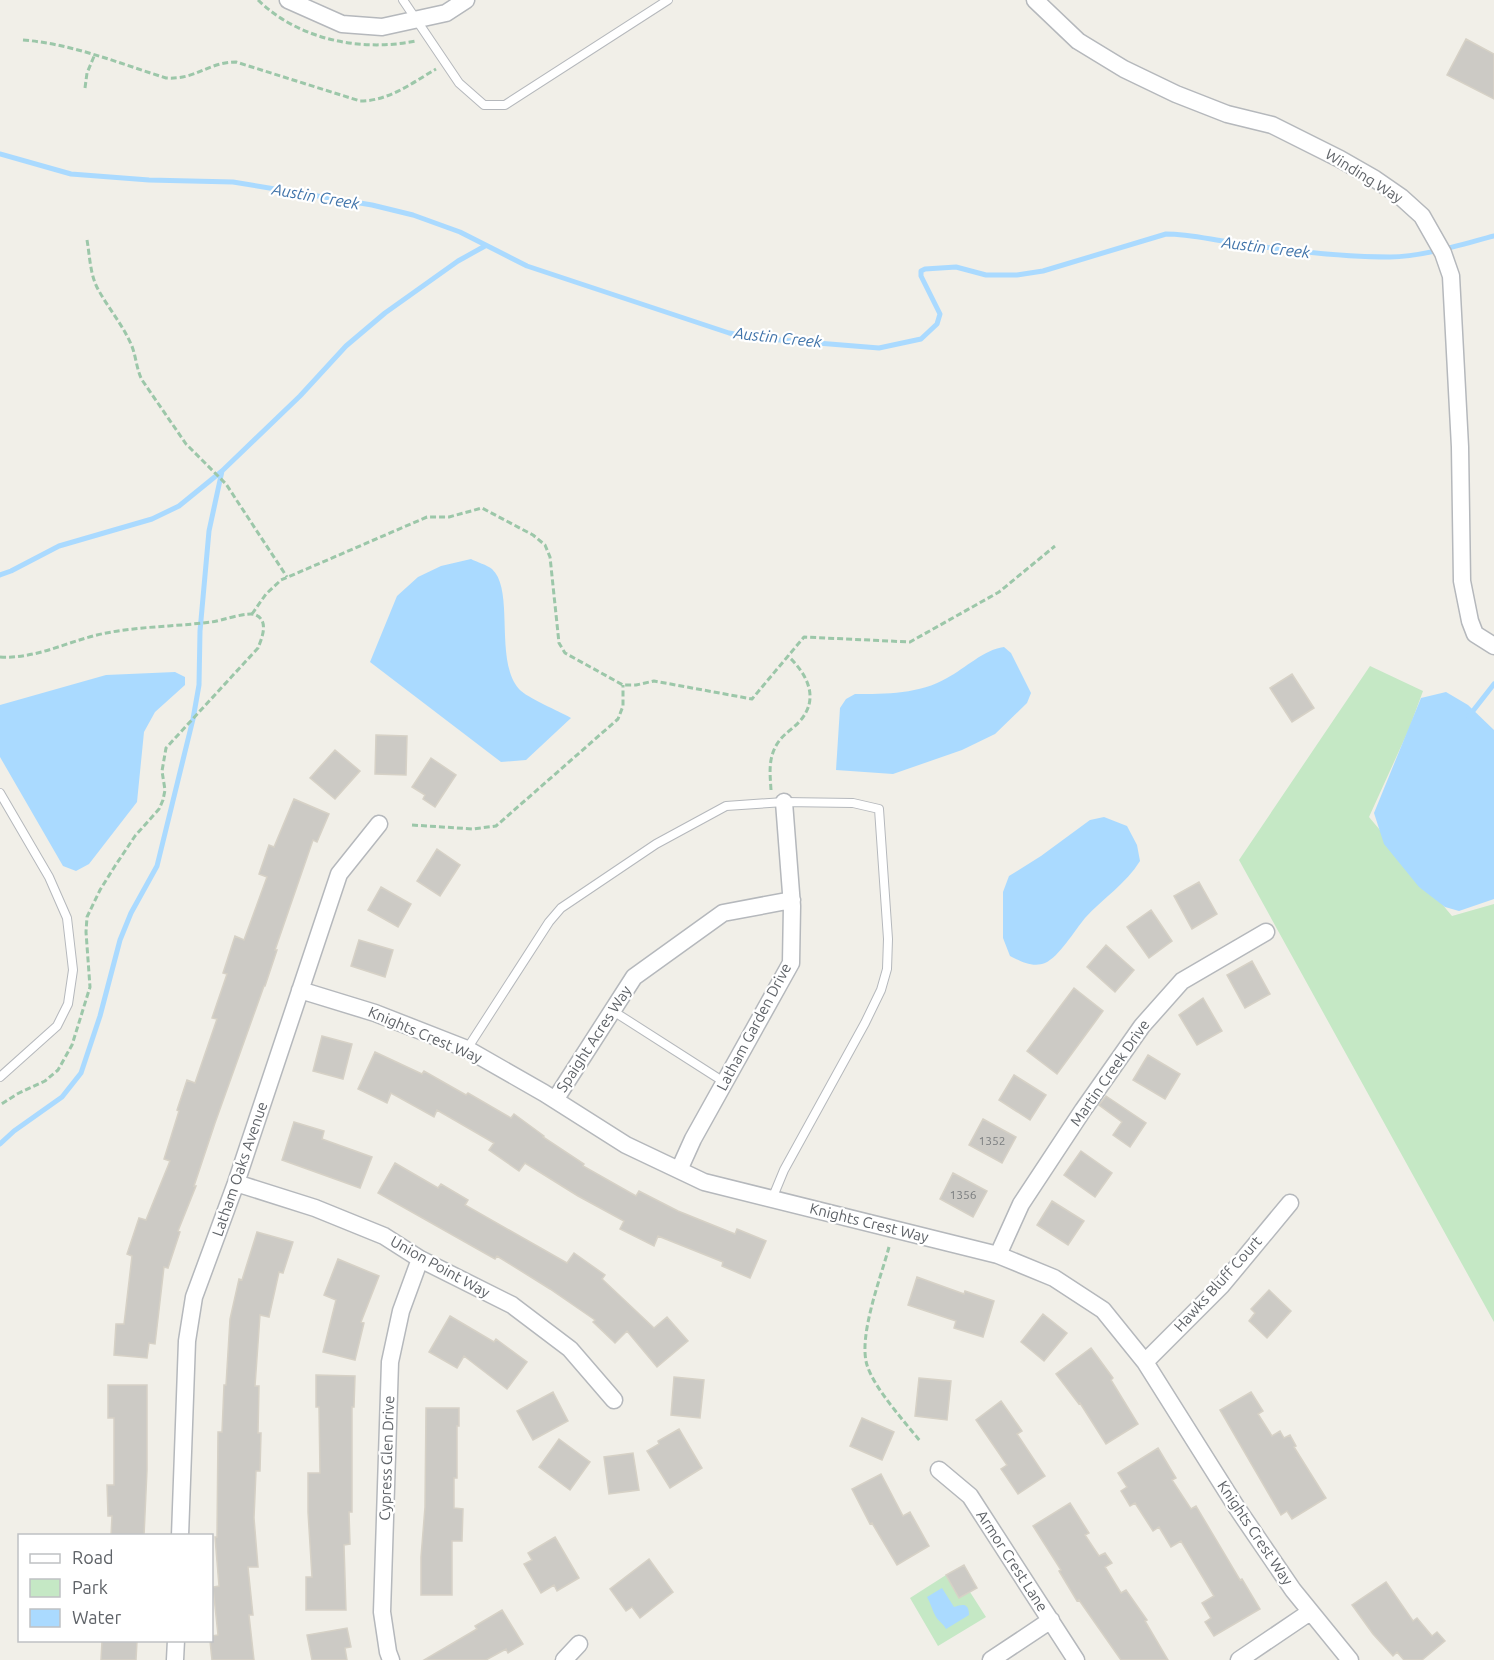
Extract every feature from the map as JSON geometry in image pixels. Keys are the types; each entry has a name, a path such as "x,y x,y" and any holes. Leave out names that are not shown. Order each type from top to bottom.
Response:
{"street":[{"path":"288,0 342,24 382,27 446,13 466,0"},
{"name":"Winding Way","path":"1035,0 1078,42 1124,69 1176,94 1227,114 1272,125 1285,131 1375,179 1401,197 1422,216 1443,253 1451,276 1460,447 1462,581 1475,634 1494,646"},
{"name":"Latham Garden Drive","path":"679,1170 693,1139 791,963 792,900 784,802"},
{"name":"Latham Oaks Avenue","path":"180,1534 187,1341 194,1297 236,1184 339,874 379,824"},
{"name":"Spaight Acres Way","path":"555,1100 634,977 723,913 792,900"},
{"name":"Martin Creek Drive","path":"998,1255 1021,1204 1142,1026 1182,981 1266,932"},
{"name":"Knights Crest Way","path":"300,990 375,1013 467,1049 555,1100 626,1145 704,1182 998,1255 1054,1278 1103,1310 1145,1362 1238,1508 1310,1612 1350,1660"},
{"name":"Union Point Way","path":"236,1184 315,1208 384,1236 420,1259 512,1305 570,1349 614,1400"},
{"name":"Hawks Bluff Court","path":"1145,1362 1222,1285 1290,1203"},
{"name":"Cypress Glen Drive","path":"391,1660 382,1612 390,1362 401,1311 420,1259"},
{"name":"Armor Crest Lane","path":"939,1470 970,1496 1076,1660"},
{"path":"1239,1660 1310,1612"},
{"path":"991,1660 1051,1620"},
{"path":"175,1660 176,1642"},
{"path":"564,1660 579,1644"}],"lane":[{"path":"403,0 459,83 484,105 505,105 668,0"},
{"path":"0,793 49,877 67,918 73,970 68,1004 57,1026 0,1077"},
{"path":"467,1049 549,922 561,908 656,844 726,806 784,802 853,803 879,809 888,939 887,969 881,990 865,1023 784,1170 772,1199"},
{"path":"613,1011 724,1082"}],"path":[{"path":"23,40 63,45 165,78 189,77 219,64 236,62 360,101 373,101 386,97 438,67"},
{"path":"85,88 87,73 95,54"},
{"path":"87,240 95,282 122,324 132,346 137,371 142,380 186,444 226,484 287,577"},
{"path":"0,657 17,658 32,655 97,635 135,628 210,623 252,614 266,594 287,577 427,517 449,517 482,508 533,535 545,545 550,557 560,643 565,653 623,685 654,681 752,699 804,637 910,642 999,592 1055,546"},
{"path":"0,1105 45,1081 58,1070 72,1045 90,987 87,917 115,866 135,836 164,800 162,771 166,748 258,648 264,627 262,620 252,614"},
{"path":"771,790 769,764 776,746 787,732 799,723 810,701 811,692 808,680 788,656"},
{"path":"412,825 473,829 487,829 496,826 618,719 623,706 623,685"},
{"path":"889,1247 864,1347 867,1365 873,1380 920,1441"}],"green space":[{"path":"1370,666 1423,691 1409,729 1369,817 1452,916 1494,904 1494,1322 1239,860"},
{"path":"946,1575 959,1598 970,1592 986,1617 938,1646 910,1598"}],"water":[{"path":"471,559 492,569 499,579 504,609 507,661 519,689 571,718 526,760 501,762 370,662 397,596 418,577 441,566"},
{"path":"1004,647 1011,653 1031,693 1027,703 995,734 962,750 893,774 836,770 840,708 846,699 855,694 891,693 926,687 947,678 989,652"},
{"path":"175,672 185,677 185,685 155,712 144,732 137,802 89,864 76,871 63,866 0,757 0,705 106,675"},
{"path":"1446,692 1468,705 1494,730 1494,899 1459,911 1445,907 1419,887 1384,844 1374,813 1421,698"},
{"path":"1104,817 1127,826 1137,845 1140,861 1128,877 1085,918 1050,960 1045,963 1031,964 1010,956 1003,938 1003,892 1009,876 1090,820"},
{"path":"942,1588 954,1607 965,1605 969,1611 969,1615 946,1629 936,1617 927,1597"}],"building":[{"path":"1466,39 1494,54 1494,99 1447,75"},
{"path":"1292,674 1314,708 1292,722 1270,688"},
{"path":"376,735 407,736 406,775 375,774"},
{"path":"335,750 360,771 335,799 310,778"},
{"path":"431,758 456,775 435,807 423,799 425,795 412,787"},
{"path":"294,799 329,814 317,842 313,840 265,986 215,1123 194,1186 196,1186 178,1231 180,1232 168,1268 164,1267 155,1344 149,1343 147,1358 114,1355 116,1324 124,1324 132,1256 127,1254 139,1218 146,1220 170,1161 164,1159 179,1111 177,1110 187,1080 195,1083 217,1019 212,1018 227,974 223,973 235,936 244,940 267,877 259,874 269,845 274,847"},
{"path":"437,849 460,865 440,896 417,881"},
{"path":"1199,882 1217,914 1192,929 1174,896"},
{"path":"381,887 411,904 398,927 368,910"},
{"path":"1151,910 1172,941 1149,958 1127,927"},
{"path":"359,940 393,950 385,977 351,966"},
{"path":"1106,945 1134,970 1115,992 1087,967"},
{"path":"1252,961 1270,994 1245,1008 1227,975"},
{"path":"1074,988 1103,1011 1057,1074 1027,1051"},
{"path":"1203,998 1222,1031 1197,1045 1179,1015"},
{"path":"322,1036 352,1044 343,1079 313,1071"},
{"path":"375,1052 422,1074 424,1071 511,1118 514,1114 543,1137 584,1164 583,1166 636,1196 639,1191 678,1211 735,1234 737,1229 766,1241 750,1278 722,1266 723,1262 658,1236 654,1246 620,1229 624,1221 525,1163 519,1171 489,1150 494,1143 437,1110 434,1117 391,1093 387,1103 358,1089"},
{"path":"1148,1055 1180,1074 1165,1099 1133,1080"},
{"path":"1014,1075 1046,1095 1030,1120 999,1100"},
{"path":"1106,1096 1146,1123 1130,1147 1113,1135 1122,1122 1099,1105"},
{"path":"983,1119 1016,1137 1002,1163 969,1145"},
{"path":"294,1122 324,1131 322,1139 372,1157 360,1188 282,1160"},
{"path":"1081,1151 1112,1173 1095,1197 1064,1175"},
{"path":"395,1163 438,1188 441,1184 468,1200 465,1205 567,1263 574,1253 605,1275 602,1279 654,1328 667,1317 688,1341 657,1367 627,1331 615,1343 593,1322 595,1320 550,1289 497,1256 495,1259 378,1193"},
{"path":"953,1173 987,1191 973,1217 940,1199"},
{"path":"1052,1201 1084,1221 1068,1245 1037,1225"},
{"path":"257,1232 293,1242 283,1273 279,1272 269,1317 260,1315 255,1386 259,1386 258,1433 261,1433 260,1471 256,1471 254,1518 258,1567 248,1567 253,1615 249,1615 254,1660 212,1660 210,1642 213,1642 213,1636 218,1635 213,1587 219,1586 215,1537 217,1537 218,1432 222,1432 230,1319 239,1279 242,1280"},
{"path":"338,1259 379,1276 361,1322 364,1323 355,1360 323,1352 336,1300 324,1295"},
{"path":"917,1277 964,1294 965,1291 994,1301 983,1337 954,1328 956,1321 908,1305"},
{"path":"1269,1290 1291,1311 1267,1338 1249,1321 1255,1313 1251,1309"},
{"path":"1043,1314 1067,1333 1044,1361 1021,1342"},
{"path":"450,1316 494,1342 496,1339 527,1362 507,1389 464,1356 457,1368 429,1352"},
{"path":"1091,1348 1113,1378 1111,1380 1138,1424 1106,1444 1080,1403 1056,1374"},
{"path":"316,1375 355,1376 354,1407 352,1407 350,1544 344,1545 346,1610 306,1610 306,1577 312,1577 308,1473 320,1473"},
{"path":"674,1377 704,1380 700,1418 671,1415"},
{"path":"919,1378 951,1381 947,1420 915,1416"},
{"path":"108,1385 147,1385 144,1534 111,1534 112,1516 108,1516 107,1485 114,1485 114,1418 108,1418"},
{"path":"553,1392 568,1421 533,1440 517,1411"},
{"path":"1251,1392 1263,1411 1258,1414 1272,1436 1280,1431 1284,1438 1290,1435 1296,1446 1294,1447 1326,1498 1292,1519 1287,1511 1281,1515 1220,1410"},
{"path":"1001,1401 1022,1431 1017,1434 1045,1476 1018,1494 1001,1469 1007,1465 976,1420"},
{"path":"426,1408 459,1408 454,1508 463,1509 462,1541 452,1541 452,1595 421,1595"},
{"path":"862,1418 894,1432 882,1460 850,1446"},
{"path":"679,1429 702,1468 670,1488 647,1451 659,1444 658,1441"},
{"path":"559,1439 590,1462 570,1490 539,1467"},
{"path":"1158,1448 1176,1478 1172,1480 1191,1509 1196,1506 1260,1609 1214,1636 1205,1622 1211,1618 1202,1603 1214,1596 1181,1541 1171,1547 1159,1527 1153,1531 1135,1503 1130,1506 1121,1491 1127,1487 1118,1473"},
{"path":"633,1453 639,1490 609,1494 604,1457"},
{"path":"881,1474 903,1516 910,1512 929,1546 897,1565 872,1523 870,1524 852,1489"},
{"path":"1070,1503 1089,1533 1085,1535 1099,1556 1105,1553 1112,1563 1105,1567 1121,1593 1126,1590 1147,1620 1145,1621 1168,1660 1121,1660 1079,1600 1077,1601 1059,1571 1061,1570 1033,1526"},
{"path":"555,1537 579,1578 557,1591 554,1585 541,1593 524,1564 532,1560 528,1553"},
{"path":"649,1559 673,1592 640,1618 632,1607 626,1611 610,1589"},
{"path":"964,1565 977,1588 959,1598 946,1575"},
{"path":"1386,1582 1413,1621 1417,1618 1432,1636 1437,1632 1445,1641 1422,1660 1404,1660 1397,1652 1393,1656 1373,1634 1352,1605"},
{"path":"502,1610 523,1644 508,1653 506,1649 486,1660 424,1660 477,1629 475,1626"},
{"path":"347,1628 351,1647 345,1648 347,1660 312,1660 307,1635"},
{"path":"102,1642 137,1642 136,1660 101,1660"}],"waterway":[{"name":"Austin Creek","path":"0,154 71,174 149,180 233,182 372,205 413,215 460,232 527,266 729,333 756,338 879,348 921,339 937,324 940,314 921,276 921,271 925,269 956,267 986,275 1017,275 1043,271 1166,234 1309,252 1390,257 1429,252 1494,236"},
{"path":"0,575 59,546 152,519 179,506 222,471 300,396 346,346 385,313 458,261 485,246"},
{"path":"0,1144 14,1131 62,1097 81,1073 100,1016 120,940 131,913 157,866 193,719 199,685 200,631 209,531 222,471"},
{"path":"1469,716 1494,684"}]}
